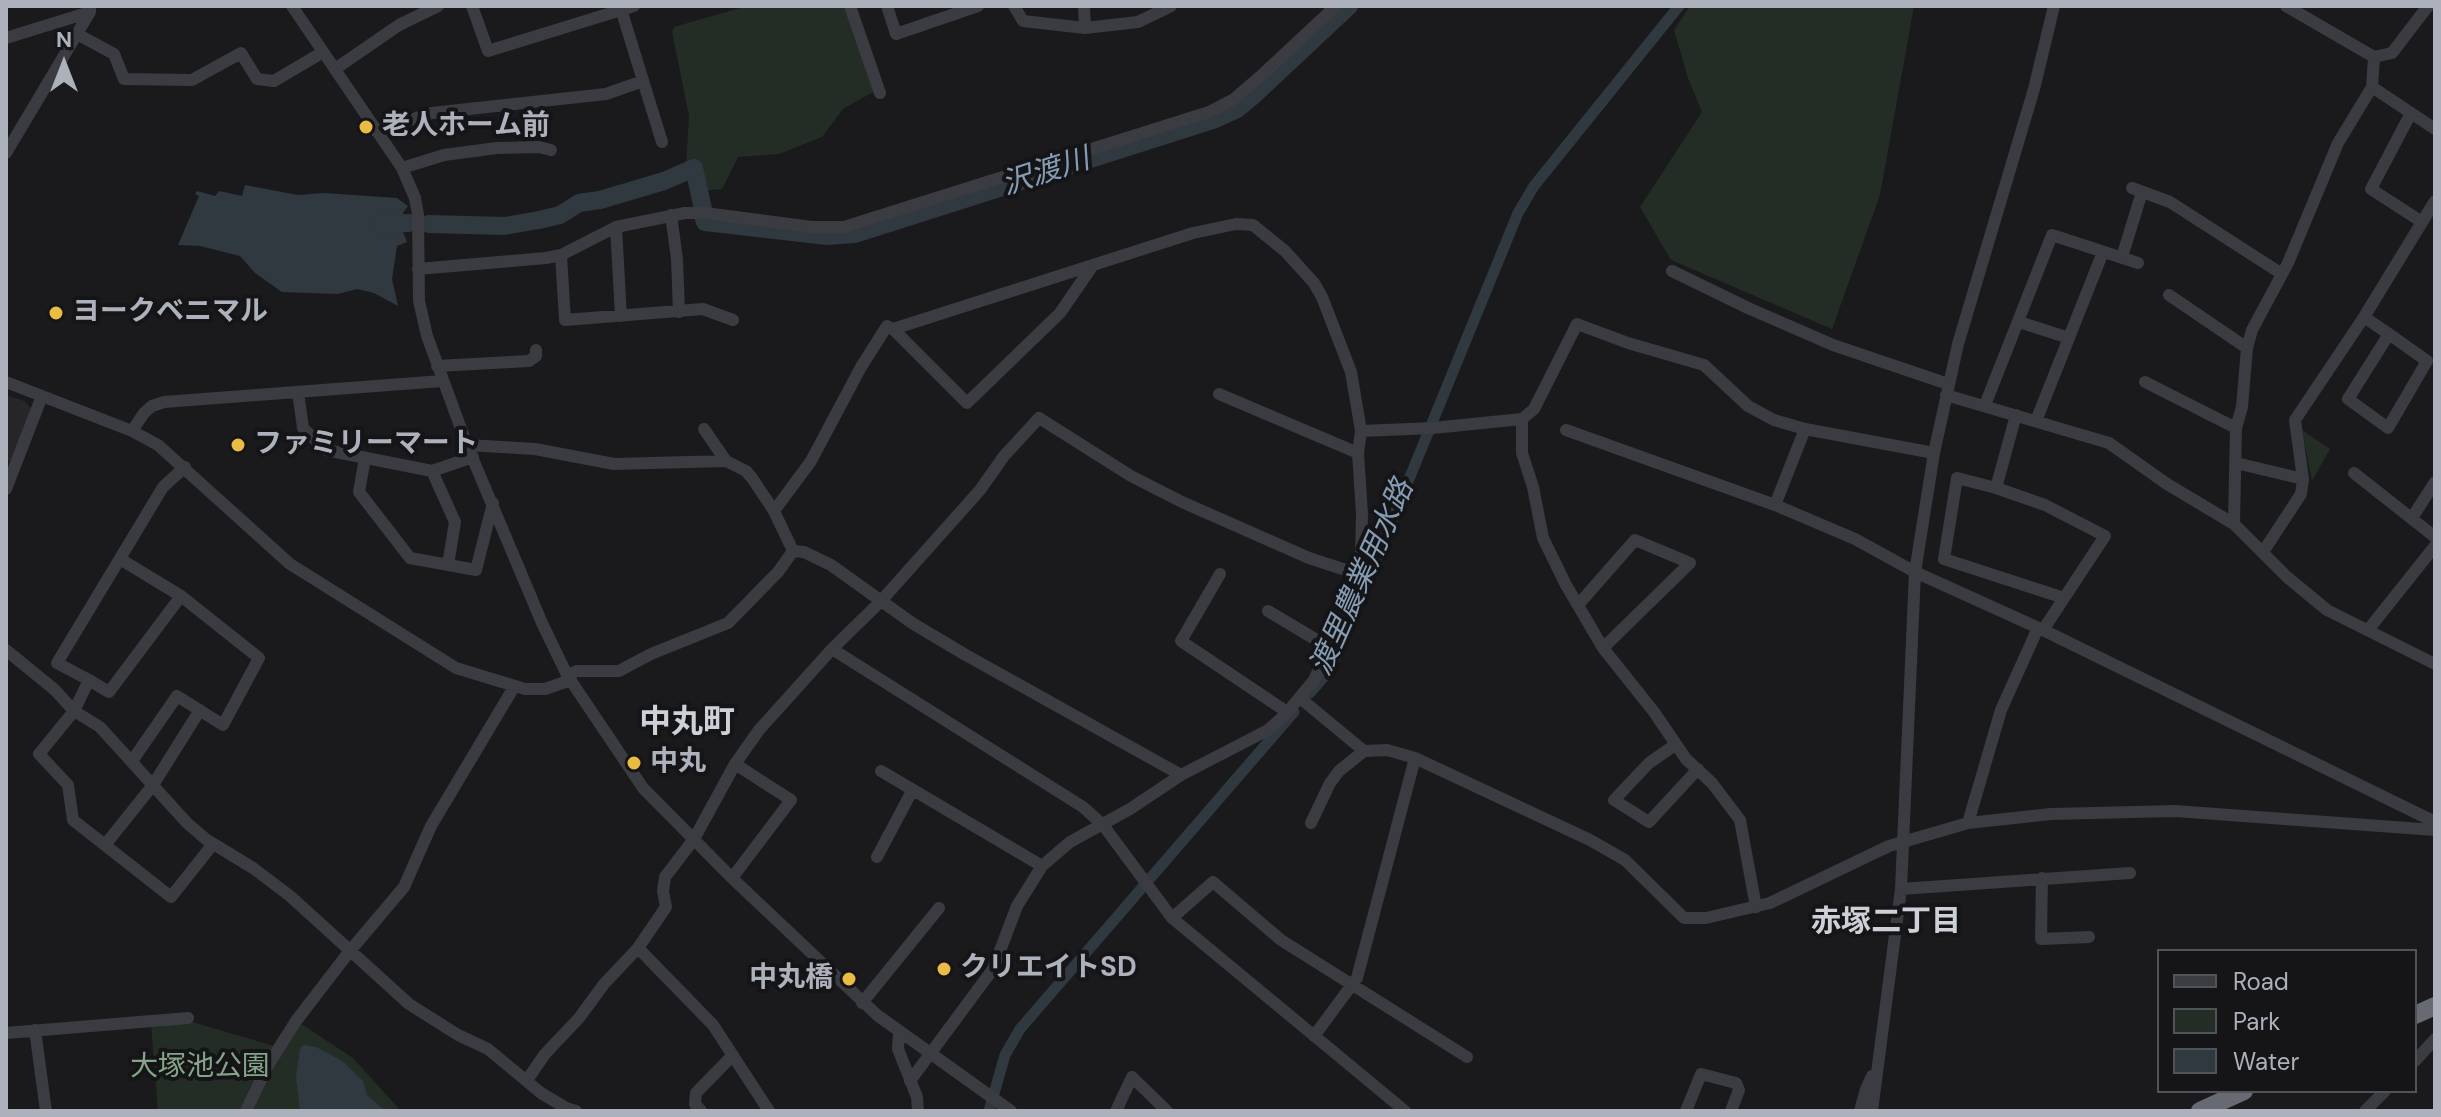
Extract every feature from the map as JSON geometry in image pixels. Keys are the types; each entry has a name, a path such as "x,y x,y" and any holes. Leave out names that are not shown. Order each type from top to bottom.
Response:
{"highway":[{"path":"2200,1111 2240,1093"}],"street":[{"path":"292,6 402,168 415,198 422,319 437,366 542,623 569,678 637,781 732,878 862,1003 1001,1103"},
{"path":"335,69 399,25 438,6"},
{"path":"472,6 488,51 625,7 662,142"},
{"path":"850,6 880,93"},
{"path":"887,6 896,34 978,6"},
{"path":"1014,6 1023,21 1085,28 1138,22 1171,6"},
{"path":"1084,6 1085,28"},
{"path":"418,269 561,255 616,227 671,215 705,213 812,227 844,227 1209,112 1234,99 1336,6"},
{"path":"1872,1111 1901,889 1915,572 1934,453 1947,390 2034,89 2054,6"},
{"path":"2286,6 2374,57 2392,53 2428,6"},
{"path":"6,153 90,9"},
{"path":"6,38 90,9"},
{"path":"77,34 114,54 124,79 192,80 241,53 257,79 274,81 323,52"},
{"path":"2234,524 2236,428 2242,407 2247,348 2252,330 2282,274 2338,143 2372,87 2374,57"},
{"path":"376,131 432,113 606,94 643,81"},
{"path":"2372,87 2435,129"},
{"path":"2411,113 2371,189 2422,222"},
{"path":"402,168 444,155 497,148 539,147 551,150"},
{"path":"2122,257 2137,190 2170,202 2282,274"},
{"path":"2263,552 2301,494 2303,479 2295,420 2364,317 2435,201"},
{"path":"671,215 679,312"},
{"path":"893,329 1193,233 1236,224 1253,225 1285,251 1314,283 1322,297 1351,372 1361,431 1358,453 1362,538 1358,574 1330,648 1303,700 1268,730 1181,775 1103,825 1070,842 1042,866 1017,906 993,969 910,1081"},
{"path":"616,227 621,316"},
{"path":"1985,405 2052,235 2138,263"},
{"path":"2036,421 2103,252"},
{"path":"561,255 565,320 703,309 733,320"},
{"path":"774,511 811,461 861,367 887,326 967,403 1060,313 1093,265"},
{"path":"1672,271 1833,345 1985,405 2109,443 2167,484 2234,524 2287,577 2327,610 2430,662 2435,648"},
{"path":"2169,295 2247,348"},
{"path":"2364,317 2389,334 2427,361 2388,428 2348,399 2389,334"},
{"path":"2019,322 2069,338"},
{"path":"1361,431 1522,419 1534,409 1577,324 1628,343 1704,365 1762,415 1805,429 1934,453"},
{"path":"437,366 529,361 536,356 536,350"},
{"path":"132,431 144,413 164,402 442,381"},
{"path":"6,382 132,431 158,445 267,544 319,584 456,668 514,687 545,689 577,671 619,671 651,654 728,623 778,572 793,551"},
{"path":"2145,382 2236,428"},
{"path":"298,392 303,428 326,450 432,471 470,451 535,449 614,464 726,461 746,471 774,511 793,551"},
{"path":"1219,394 1358,453"},
{"path":"6,489 42,396"},
{"path":"1996,488 2016,415"},
{"path":"527,1080 545,1054 638,948 666,907 663,891 665,877 694,839 735,764 759,730 832,649 881,601 1039,418 1131,476 1182,502 1309,558 1358,574"},
{"path":"1522,419 1522,453 1533,487 1543,538 1603,648 1654,712 1675,745 1740,820 1756,907"},
{"path":"704,429 726,461"},
{"path":"1775,505 1805,429"},
{"path":"1566,430 1775,505 1855,539 1915,572 2041,629 2435,822"},
{"path":"365,458 359,492 410,558 476,570 493,503"},
{"path":"2236,463 2303,479"},
{"path":"181,596 109,692 57,663 163,487 185,467"},
{"path":"432,471 455,522 448,565"},
{"path":"2354,473 2435,537"},
{"path":"1968,823 2001,710 2041,629 2064,598 2105,536 2045,505 1957,478 1944,559 2064,598"},
{"path":"2412,518 2435,482"},
{"path":"1578,605 1635,540 1690,563 1603,648"},
{"path":"2368,630 2435,546"},
{"path":"793,551 804,552 831,565 912,623 1007,680 1181,775"},
{"path":"120,559 181,596 259,658 223,725 177,696 132,761"},
{"path":"1220,574 1181,641 1287,712"},
{"path":"1268,611 1330,648"},
{"path":"832,649 1067,794 1103,825 1172,918 1314,1036 1387,1105 1405,1111"},
{"path":"6,650 55,690 74,711 100,727 167,804 213,844 253,868 290,896 409,1004 458,1035 488,1049 566,1108 576,1111"},
{"path":"89,680 74,711 39,754 68,785 73,820 171,897 213,844"},
{"path":"246,1111 281,1044 349,952 404,887 431,826 514,687"},
{"path":"1303,700 1364,751"},
{"path":"105,845 153,785 200,710"},
{"path":"1675,745 1649,763 1614,800 1649,822 1698,769"},
{"path":"1311,823 1339,771 1364,751 1387,750 1415,758 1590,840 1625,860 1684,918 1706,918 1770,903 1904,841 1968,823 2051,814 2175,811 2435,830"},
{"path":"1314,1036 1357,978 1415,758"},
{"path":"732,878 791,800 735,764"},
{"path":"881,771 1042,866"},
{"path":"877,857 912,791"},
{"path":"1901,889 2130,873"},
{"path":"2042,878 2041,939 2089,937"},
{"path":"1172,918 1213,882 1281,940 1467,1057"},
{"path":"862,1003 939,908"},
{"path":"638,948 713,1025 769,1111"},
{"path":"6,1033 188,1018"},
{"path":"35,1030 46,1111"},
{"path":"899,1032 898,1049 917,1097 918,1111"},
{"path":"2417,1059 2435,1039"},
{"path":"701,1111 695,1104 696,1093 732,1056"},
{"path":"1860,1111 1875,1070"},
{"path":"1686,1111 1701,1074 1736,1083 1739,1090 1731,1111"},
{"path":"1116,1111 1132,1077 1167,1111"},
{"path":"2365,1111 2383,1093"}],"shaded area":[{"path":"6,395 24,401 32,409 13,462 6,460"}],"green space":[{"path":"747,6 846,6 875,91 843,109 822,137 779,154 738,157 722,189 702,191 700,163 686,166 689,116 672,32 674,27"},
{"path":"1690,6 1914,6 1880,195 1832,329 1671,260 1640,207 1702,112 1674,30"},
{"path":"2302,430 2330,449 2312,481"},
{"name":"大塚池公園","path":"192,1022 281,1048 300,1023 353,1058 401,1111 158,1111 151,1024"}],"water":[{"path":"245,185 298,195 324,193 397,198 408,206 403,213 401,227 407,242 397,246 392,279 398,306 374,293 357,289 338,294 282,292 255,273 240,256 200,246 178,245 199,196 195,194 197,191 215,196 219,191 242,196"},
{"path":"304,1045 316,1047 341,1060 363,1081 367,1095 386,1111 300,1111 296,1077 300,1048"}],"waterway":[{"name":"沢渡川","path":"704,219 705,222 827,236 855,234 1213,120 1237,109 1254,95 1349,6"},
{"name":"渡里農業用水路","path":"1310,693 1328,672 1339,650 1518,213 1534,186 1679,6"},
{"name":"沢渡川","path":"429,224 504,226 539,220 560,215 579,203 664,181 694,168 703,209"},
{"name":"沢渡川","path":"378,224 409,223"},
{"name":"渡里農業用水路","path":"989,1111 1005,1055 1020,1029 1294,712"}],"place":[{"name":"老人ホーム前","path":"366,127"},
{"name":"ヨークベニマル","path":"56,313"},
{"name":"ファミリーマート","path":"238,445"},
{"name":"中丸","path":"634,763"},
{"name":"クリエイトSD","path":"944,969"},
{"name":"中丸橋","path":"849,979"}],"district":[{"name":"中丸町","path":"687,724"},
{"name":"赤塚二丁目","path":"1886,923"}]}
